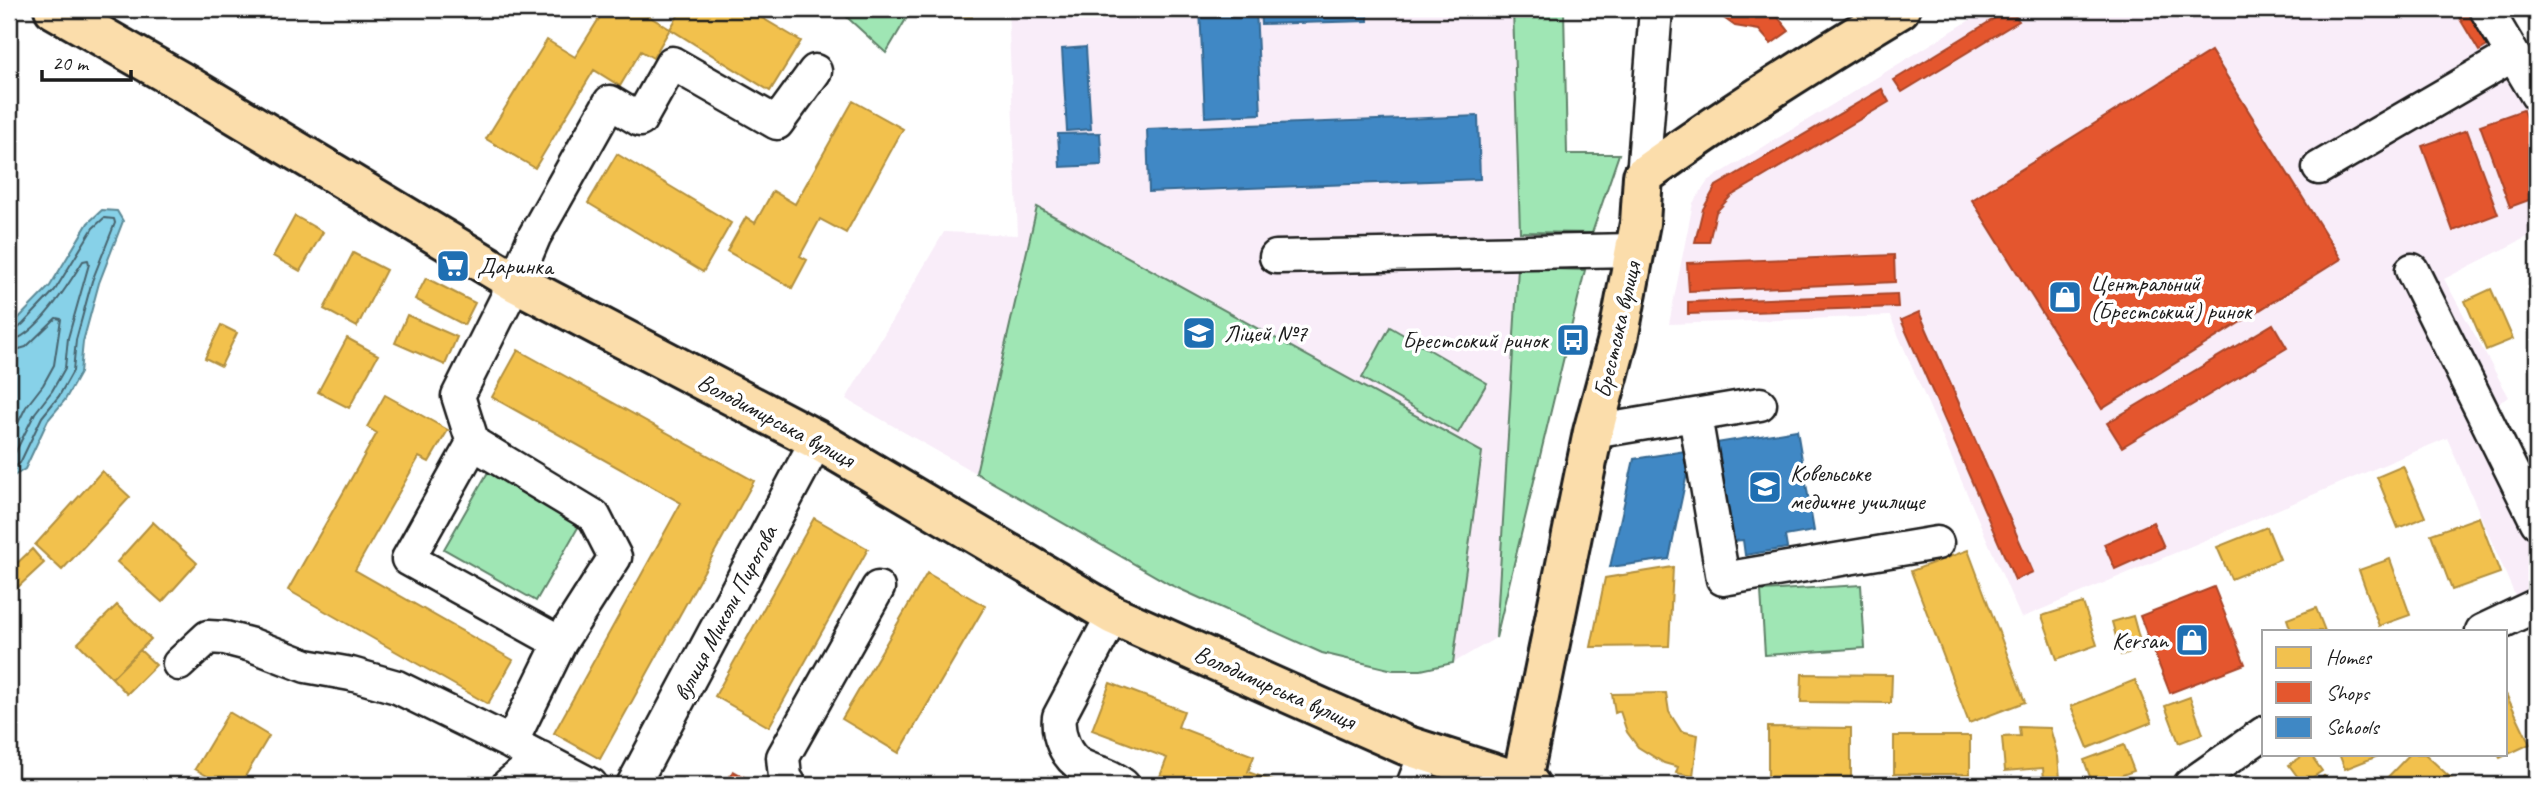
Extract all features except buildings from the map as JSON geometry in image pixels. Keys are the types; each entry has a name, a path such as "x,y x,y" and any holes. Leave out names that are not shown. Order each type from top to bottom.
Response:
{"main road":[{"name":"Володимирська вулиця","path":"54,9 180,81 515,282 817,440 1113,615 1419,769 1524,785"},
{"path":"1643,176 1774,85 1900,9"},
{"name":"Брестська вулиця","path":"1524,785 1593,432 1618,339 1640,223 1643,176"}],"street":[{"path":"1643,176 1656,9"},
{"path":"2486,9 2537,95"},
{"path":"2319,168 2513,55"},
{"path":"511,743 560,643 615,557 594,516 473,443 458,396 515,282 534,237 610,102 640,120 672,63 777,123 815,71"},
{"path":"1276,257 1635,250"},
{"path":"2412,270 2537,522"},
{"path":"1593,432 1760,404"},
{"path":"1695,416 1723,579 1937,543"},
{"name":"вулиця Миколи Пирогова","path":"633,785 817,440"},
{"path":"473,443 408,559 560,643"},
{"path":"790,785 785,777 783,757 878,588"},
{"path":"2484,630 2537,605"},
{"path":"1113,615 1059,717 1058,731 1064,746 1079,765 1114,777 1122,785"},
{"path":"179,664 208,637 225,638 252,645 306,666 351,674 397,687 591,785"},
{"path":"2190,785 2262,734"},
{"path":"508,785 541,758"}],"shaded area":[{"name":"Ліцей №7","path":"1008,9 1513,9 1520,232 1496,638 1453,663 1421,670 1393,670 1322,653 1171,585 846,399 944,232 1018,235"},
{"name":"Центральний (Брестський) ринок","path":"1988,9 2471,9 2537,120 2537,232 2444,279 2509,397 2493,406 2537,503 2537,598 2520,607 2447,438 2021,618 1890,316 1669,324 1693,203 1708,181"}],"green space":[{"path":"838,9 912,9 886,53"},
{"path":"1513,9 1564,9 1567,154 1619,154 1592,233 1520,232"},
{"path":"1037,207 1482,452 1453,663 1421,670 1393,670 1322,653 1171,585 976,473"},
{"path":"1518,268 1585,270 1496,638"},
{"path":"1390,327 1487,383 1458,433 1362,378"},
{"path":"488,472 580,524 536,601 444,549"},
{"path":"1861,585 1865,648 1765,655 1761,591"}],"water":[{"path":"102,210 117,211 123,221 99,283 83,342 80,373 65,400 48,420 25,469 9,479 9,328 50,286 88,223"}],"place":[{"name":"Даринка","path":"453,266"},
{"name":"Центральний (Брестський) ринок","path":"2065,297"},
{"name":"Ліцей №7","path":"1199,333"},
{"name":"Брестський ринок","path":"1573,340"},
{"name":"Ковельське медичне училище","path":"1765,487"},
{"name":"Kersan","path":"2192,640"}]}
